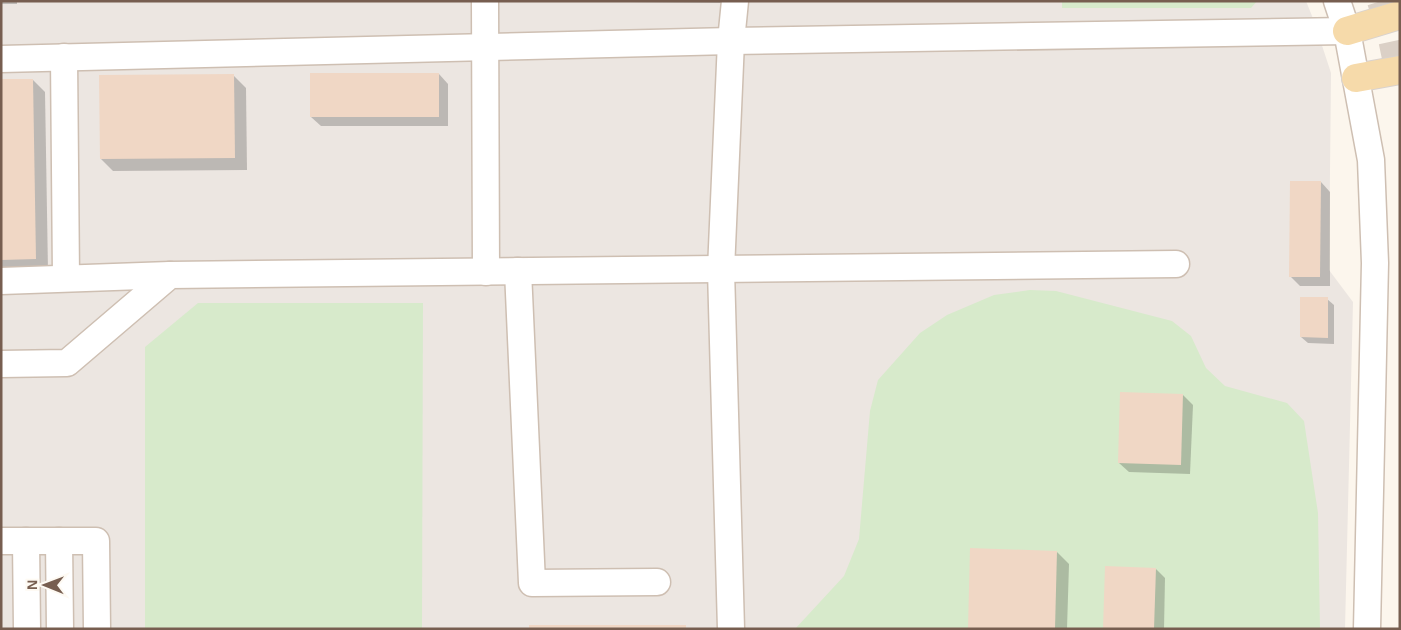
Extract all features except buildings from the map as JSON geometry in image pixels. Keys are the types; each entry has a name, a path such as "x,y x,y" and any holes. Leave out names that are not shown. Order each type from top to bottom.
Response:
{"main road":[{"path":"1347,31 1400,15"},
{"path":"1356,78 1400,70"}],"street":[{"path":"485,1 486,272"},
{"path":"731,629 721,270 731,41 735,1"},
{"path":"1337,1 1347,31 1371,160 1375,263 1367,629"},
{"path":"1,59 731,41 1347,31"},
{"path":"64,57 66,278"},
{"path":"1,280 170,274 1176,264"},
{"path":"518,271 532,582 657,582"},
{"path":"1,364 67,363 170,274"},
{"path":"27,629 14,541 96,540 97,629"},
{"path":"59,541 60,629"}],"shaded area":[{"path":"1,1 1306,1 1331,73 1329,270 1353,302 1345,629 1,629"}],"green space":[{"path":"1062,1 1257,1 1251,8 1062,8"},
{"path":"1030,290 1056,291 1172,321 1191,336 1206,368 1225,386 1287,403 1304,421 1318,513 1320,629 795,629 844,576 859,539 870,411 878,380 920,333 947,315 994,295"},
{"path":"198,303 423,303 422,629 145,629 145,347"}],"tunnel":[{"path":"1381,1 1390,29 1400,77"}]}
